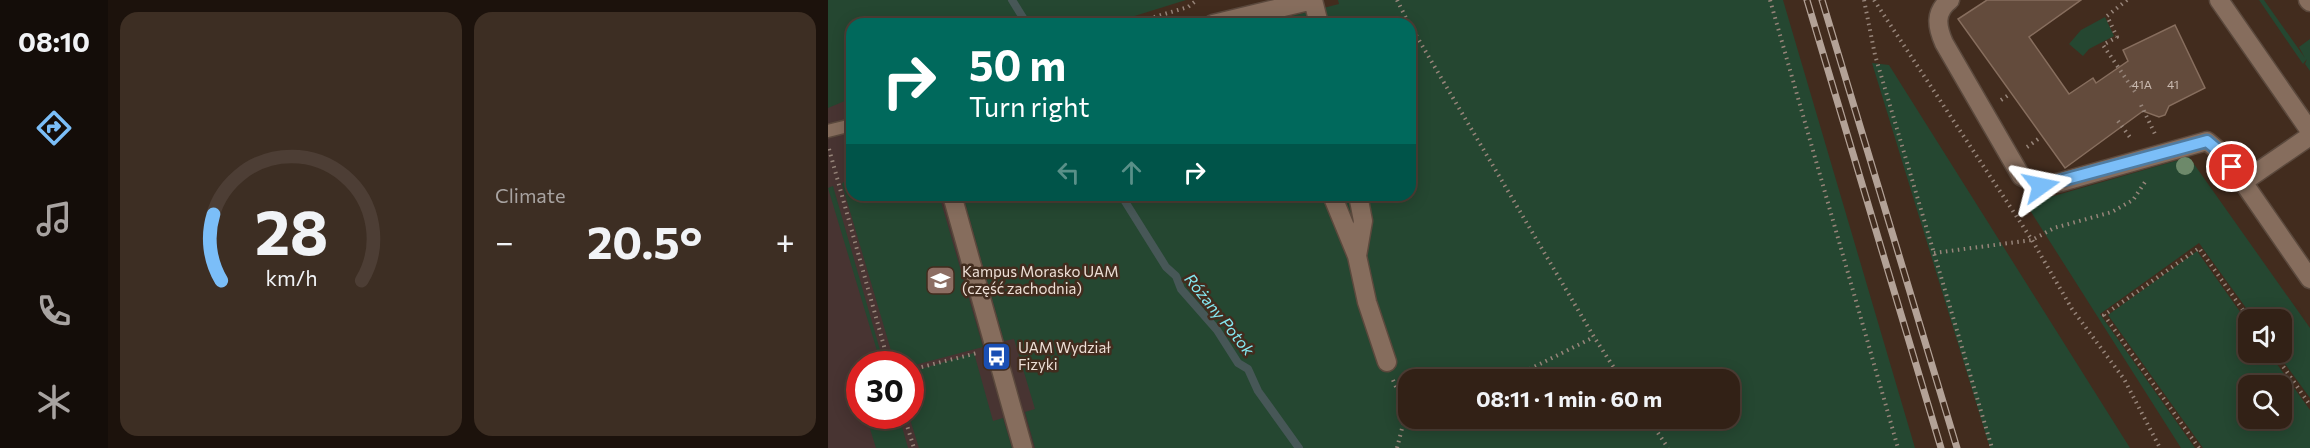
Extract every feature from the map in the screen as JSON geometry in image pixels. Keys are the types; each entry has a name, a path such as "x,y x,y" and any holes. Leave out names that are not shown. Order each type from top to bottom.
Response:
{"street":[{"path":"1241,18 1313,0 1318,18"},
{"path":"1950,0 1939,13 1938,28 1941,36 2021,176 2041,186 2207,141 2220,152 2310,279"},
{"path":"2219,0 2310,131"},
{"path":"2242,182 2310,136"},
{"path":"954,201 1023,448"},
{"path":"1335,201 1358,256 1367,302 1387,362"},
{"path":"1358,256 1363,221 1359,201"}],"lane":[{"path":"828,131 846,126"}],"path":[{"path":"1397,0 1406,18"},
{"path":"1770,0 1898,448"},
{"path":"1864,0 1875,55 1992,448"},
{"path":"1874,0 2032,240 2072,309 2124,379 2160,448"},
{"path":"2127,0 2107,16 2117,38 2103,45 2135,93"},
{"path":"1152,18 1188,8 1194,1"},
{"path":"1416,35 1615,369"},
{"path":"1934,253 2032,240 2054,228 2112,212 2133,200 2164,152 2141,105"},
{"path":"828,145 886,351"},
{"path":"2199,448 2104,315 2199,248 2242,309"},
{"path":"1530,369 1594,337"},
{"path":"924,366 979,352 982,363"},
{"path":"1387,362 1398,391"},
{"path":"2281,363 2310,405"},
{"path":"908,429 914,448"},
{"path":"1397,448 1403,429"},
{"path":"1655,429 1668,448"}],"shaded area":[{"name":"Kampus Morasko UAM (część zachodnia)","path":"846,96 846,201 1002,201 1163,448 828,448 828,102"}],"green space":[{"path":"828,0 1186,0 1128,18 846,18 846,100 828,108"},
{"path":"1338,0 1783,0 1915,448 1035,448 1025,412 1035,409 1014,339 1004,341 965,201 1416,201 1416,18 1285,18 1293,14 1339,4"},
{"path":"2259,0 2264,0 2305,58 2299,47 2310,39 2310,71 2305,64 2307,59 2303,64"},
{"path":"2105,17 2114,36 2089,49 2083,56 2069,44 2081,30"},
{"path":"1872,63 1889,65 2130,448 1990,448"},
{"path":"2189,157 2310,328 2310,398 2284,363 2292,363 2292,309 2247,309 2199,243 2100,314 2195,448 2181,448 2026,204"},
{"path":"846,179 846,198 842,184"},
{"path":"833,186 880,351 877,351 828,188"},
{"path":"847,201 941,201 983,347 924,363 924,351 891,351"},
{"path":"2197,251 2238,309 2238,363 2276,363 2285,375 2238,375 2238,429 2292,429 2292,385 2310,410 2310,448 2203,448 2108,315"},
{"path":"974,353 993,421 1003,418 1012,448 919,448 913,429 924,429 924,368"},
{"path":"870,429 903,429 908,448 876,448"}],"building":[{"path":"1987,0 2081,0 2029,37 2069,94 2093,78 2096,83 2128,61 2123,50 2175,25 2205,88 2169,106 2165,115 2159,117 2143,111 2065,168 1958,19"}],"waterway":[{"name":"Różany Potok","path":"1012,0 1023,18"},
{"name":"Różany Potok","path":"1125,201 1166,267 1176,276 1181,289 1217,330 1238,363 1248,369 1258,391 1299,448"}],"railway":[{"path":"1807,0 1941,448"},
{"path":"1822,0 1957,448"}],"place":[{"name":"Kampus Morasko UAM (część zachodnia)","path":"941,280"},
{"name":"UAM Wydział Fizyki","path":"997,356"}],"route":[{"path":"2041,186 2207,141 2232,167"}]}
